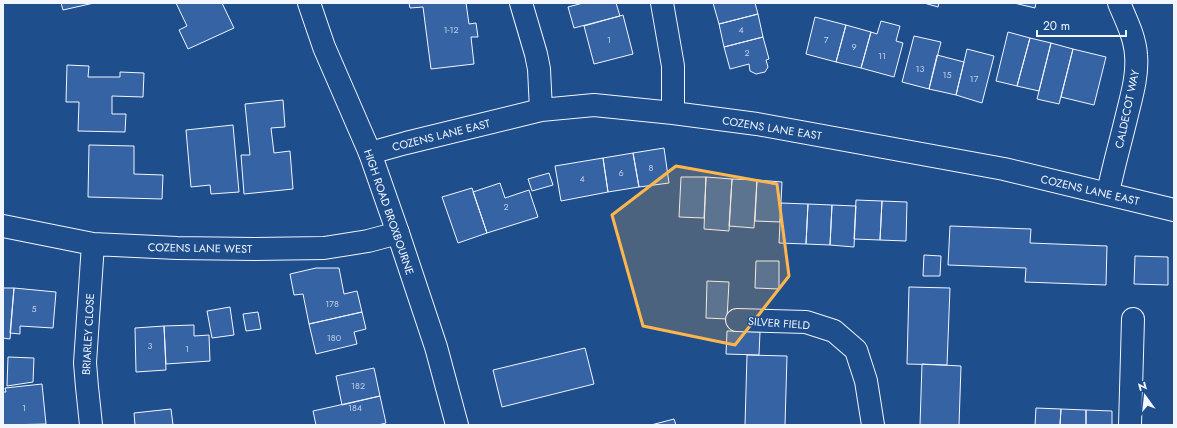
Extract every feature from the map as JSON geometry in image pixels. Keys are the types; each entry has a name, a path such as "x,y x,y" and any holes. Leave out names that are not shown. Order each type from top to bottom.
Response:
{"street":[{"name":"HIGH ROAD BROXBOURNE","path":"309,3 324,47 370,153 436,347 457,425"},
{"path":"521,3 539,69 541,110"},
{"path":"662,3 673,66 673,113"},
{"name":"CALDECOT WAY","path":"1108,193 1133,92 1136,67 1136,55 1133,39 1119,3"},
{"name":"COZENS LANE EAST","path":"370,153 541,110 594,105 673,113 757,124 1004,169 1174,210"},
{"name":"COZENS LANE WEST","path":"3,226 93,244 177,248 324,248 368,242 398,233"},
{"name":"BRIARLEY CLOSE","path":"91,425 85,363 93,244"},
{"path":"1130,425 1133,319"},
{"name":"SILVER FIELD","path":"737,320 806,322 834,331 856,350 866,381 873,425"}],"highlighted area":[{"path":"676,166 777,184 789,276 735,345 643,326 612,215"}],"building":[{"path":"61,3 94,3 63,10"},
{"path":"176,3 222,3 234,28 188,49 179,30 187,26"},
{"path":"409,3 466,3 469,24 476,23 478,37 471,37 474,64 431,69 423,7 410,8"},
{"path":"583,3 616,3 620,16 574,28 568,7"},
{"path":"713,3 755,3 758,14 719,24"},
{"path":"924,3 939,3 938,7"},
{"path":"1014,3 1036,3 1035,8"},
{"path":"758,14 763,37 724,47 719,24"},
{"path":"623,15 633,54 594,64 584,26"},
{"path":"815,17 846,25 836,62 806,54"},
{"path":"881,21 900,26 896,41 903,43 894,77 861,68 871,32 877,34"},
{"path":"846,25 871,32 861,68 836,62"},
{"path":"1008,32 1030,38 1017,86 996,81"},
{"path":"914,36 941,42 929,89 902,82"},
{"path":"763,37 769,59 766,60 768,67 765,72 756,74 750,71 749,64 730,69 724,47"},
{"path":"1030,38 1051,43 1039,91 1017,86"},
{"path":"1051,43 1073,49 1059,104 1037,99"},
{"path":"967,49 994,56 982,103 956,95"},
{"path":"1073,49 1106,57 1094,105 1061,97"},
{"path":"937,55 964,62 956,95 929,89"},
{"path":"67,65 89,66 88,77 120,77 120,72 144,73 143,97 112,96 112,114 126,114 125,132 78,131 79,102 66,102"},
{"path":"283,100 285,127 271,128 274,153 290,151 293,189 244,194 241,155 250,155 245,104"},
{"path":"233,125 239,192 211,194 210,185 191,187 186,130"},
{"path":"89,145 134,146 134,174 163,175 162,199 88,197"},
{"path":"664,148 669,183 639,187 633,153"},
{"path":"633,153 639,187 608,192 603,158"},
{"path":"603,158 608,192 561,201 555,166"},
{"path":"549,173 553,185 532,191 528,179"},
{"path":"681,177 706,177 704,218 679,217"},
{"path":"706,177 732,179 729,231 704,229"},
{"path":"732,179 757,180 754,228 729,226"},
{"path":"757,180 782,182 780,222 755,221"},
{"path":"500,183 505,198 529,190 538,217 487,233 473,192"},
{"path":"472,188 487,233 458,243 442,197"},
{"path":"856,200 882,201 880,240 854,239"},
{"path":"882,201 907,202 906,241 880,240"},
{"path":"781,203 808,204 806,244 779,243"},
{"path":"808,204 832,205 830,245 806,244"},
{"path":"832,205 856,206 854,247 830,245"},
{"path":"950,226 1031,229 1030,243 1107,246 1106,285 1025,282 1026,268 948,265"},
{"path":"924,255 941,256 940,276 923,276"},
{"path":"1135,256 1168,257 1168,285 1134,284"},
{"path":"756,261 779,261 779,289 755,288"},
{"path":"316,268 339,268 344,294 357,291 362,312 309,324 303,294 294,295 290,274"},
{"path":"707,281 729,282 727,319 706,318"},
{"path":"909,287 950,288 947,365 907,364"},
{"path":"3,288 14,288 10,339 3,338"},
{"path":"14,288 56,292 53,328 20,326 20,334 10,333"},
{"path":"230,307 234,335 212,338 207,311"},
{"path":"258,312 261,329 246,331 243,314"},
{"path":"362,312 366,329 354,332 357,344 316,354 309,324"},
{"path":"194,325 194,336 209,335 210,361 166,364 164,326"},
{"path":"164,326 166,370 136,372 135,328"},
{"path":"727,331 760,332 759,355 726,354"},
{"path":"585,348 594,384 502,407 493,370"},
{"path":"747,355 787,356 785,425 745,425"},
{"path":"8,357 34,358 33,382 7,386"},
{"path":"922,364 961,366 959,425 920,425"},
{"path":"374,368 380,396 342,405 336,376"},
{"path":"42,384 46,424 3,425 3,392 6,392 5,388"},
{"path":"380,396 386,423 378,425 316,425 313,411"},
{"path":"1036,408 1061,409 1060,425 1035,425"},
{"path":"171,409 173,425 135,425 134,413"},
{"path":"1061,409 1086,410 1086,425 1060,425"},
{"path":"1086,410 1112,411 1112,425 1086,425"},
{"path":"674,419 676,425 651,425"}]}
